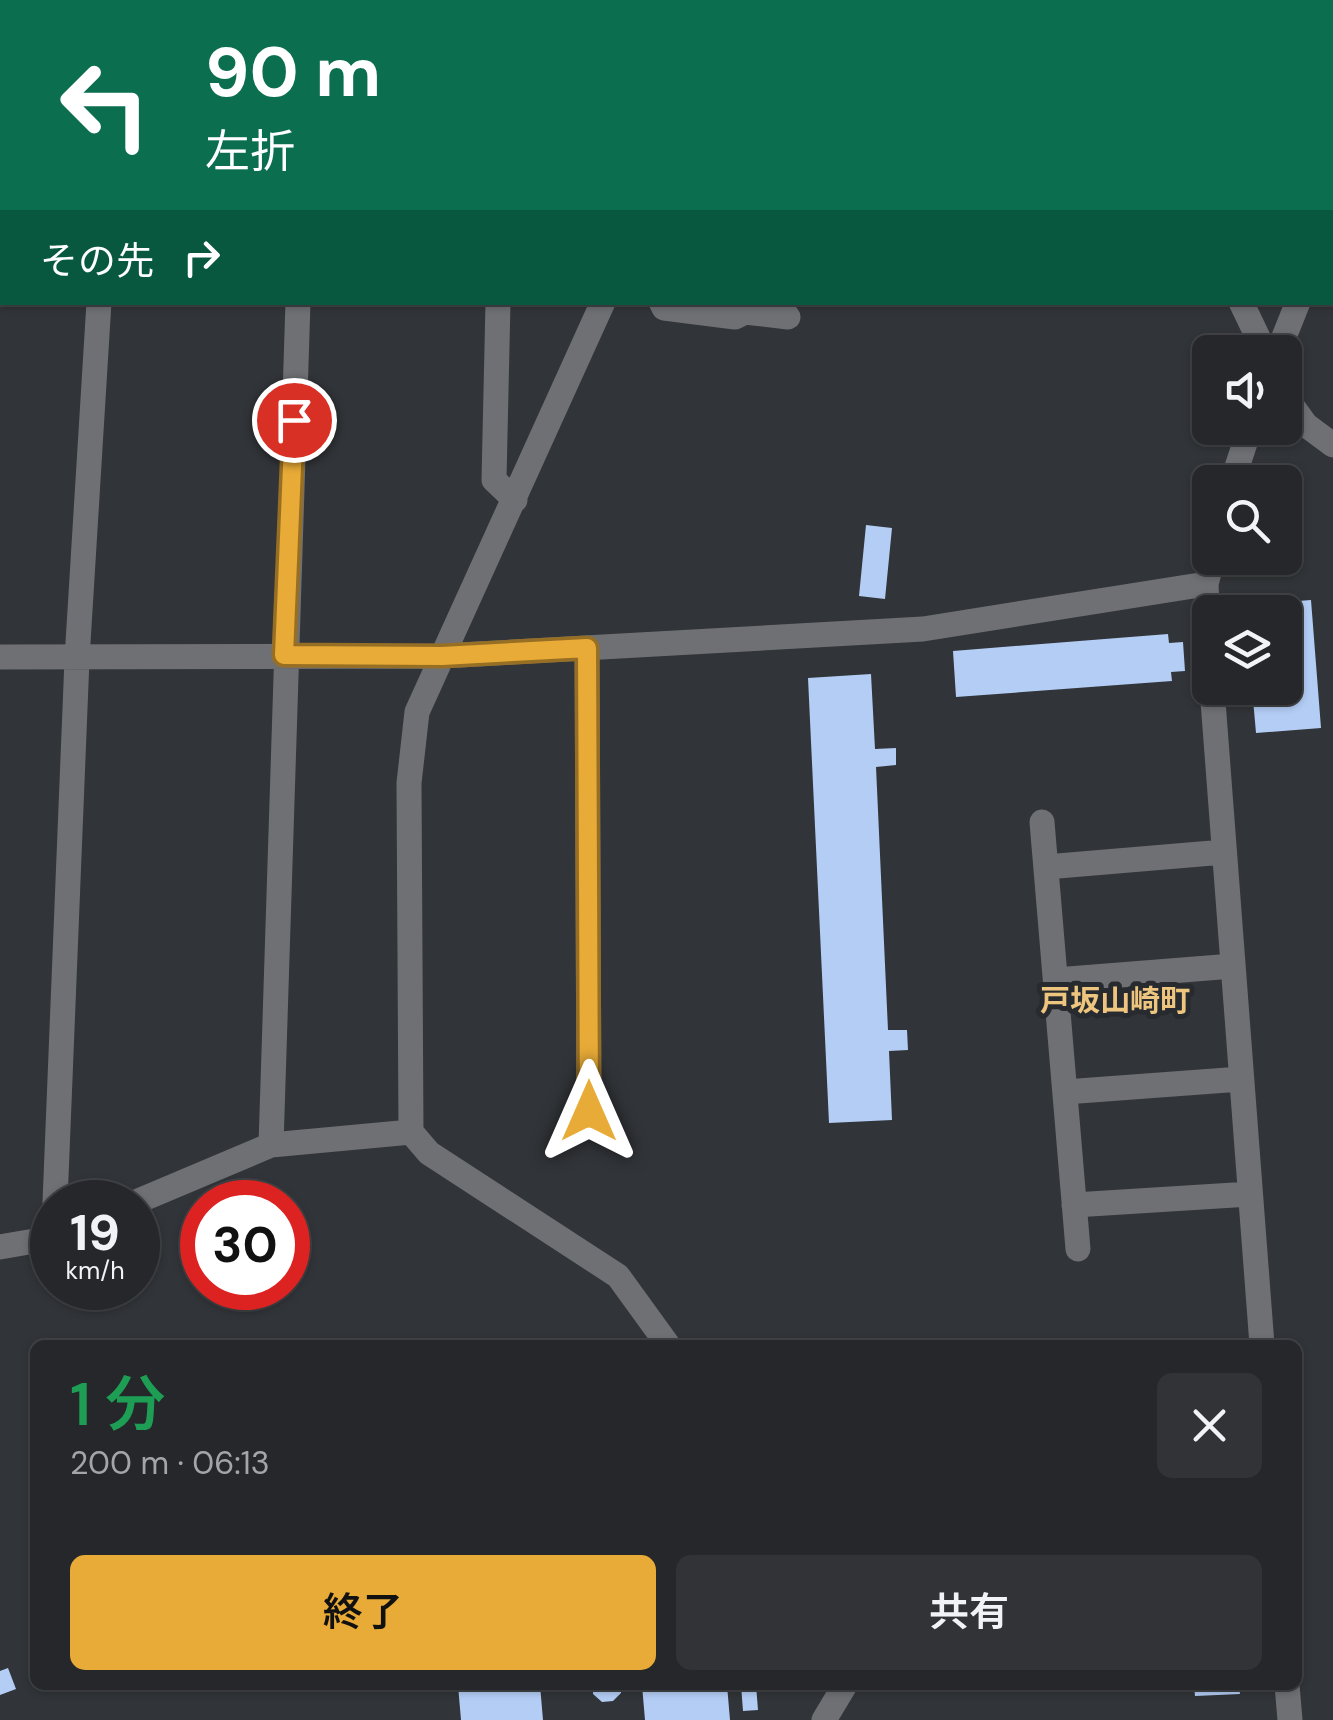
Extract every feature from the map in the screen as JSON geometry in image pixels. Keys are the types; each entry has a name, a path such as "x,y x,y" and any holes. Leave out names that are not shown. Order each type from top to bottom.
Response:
{"street":[{"path":"55,1180 77,660 98,305"},
{"path":"271,1144 298,305"},
{"path":"498,305 494,480 515,500"},
{"path":"602,305 417,712 408,782 411,1132 429,1154 618,1276 664,1340"},
{"path":"662,305 735,317 745,312 788,317"},
{"path":"1242,305 1257,335"},
{"path":"1285,335 1297,305"},
{"path":"1302,419 1333,445"},
{"path":"1207,595 1208,575"},
{"path":"0,656 77,660 442,656 923,630 1206,584"},
{"path":"587,648 589,1111"},
{"path":"1213,705 1262,1340"},
{"path":"1042,822 1078,1250"},
{"path":"1046,867 1224,852"},
{"path":"1056,980 1233,966"},
{"path":"1065,1092 1242,1078"},
{"path":"160,1192 271,1144 411,1132"},
{"path":"1074,1205 1250,1194"},
{"path":"0,1248 30,1242"},
{"path":"824,1720 842,1690"},
{"path":"1287,1690 1290,1720"}],"building":[{"path":"866,525 892,528 885,599 859,596"},
{"path":"1311,600 1321,728 1256,733 1254,705 1302,705 1302,601"},
{"path":"1168,634 1169,643 1183,642 1185,671 1171,672 1172,681 956,697 953,651"},
{"path":"871,674 875,749 896,748 896,765 876,767 888,1030 907,1030 908,1050 889,1051 892,1120 829,1123 808,678"},
{"path":"8,1668 16,1689 0,1695 0,1671"},
{"path":"458,1690 540,1690 543,1720 461,1720"},
{"path":"593,1690 621,1690 613,1701 602,1702"},
{"path":"642,1690 727,1690 730,1720 645,1720"},
{"path":"741,1690 756,1690 758,1710 743,1711"},
{"path":"1194,1690 1240,1690 1240,1694 1195,1696"}],"district":[{"name":"戸坂山崎町","path":"1115,1001"}],"route":[{"path":"294,420 284,655 442,656 587,648 589,1111"}]}
